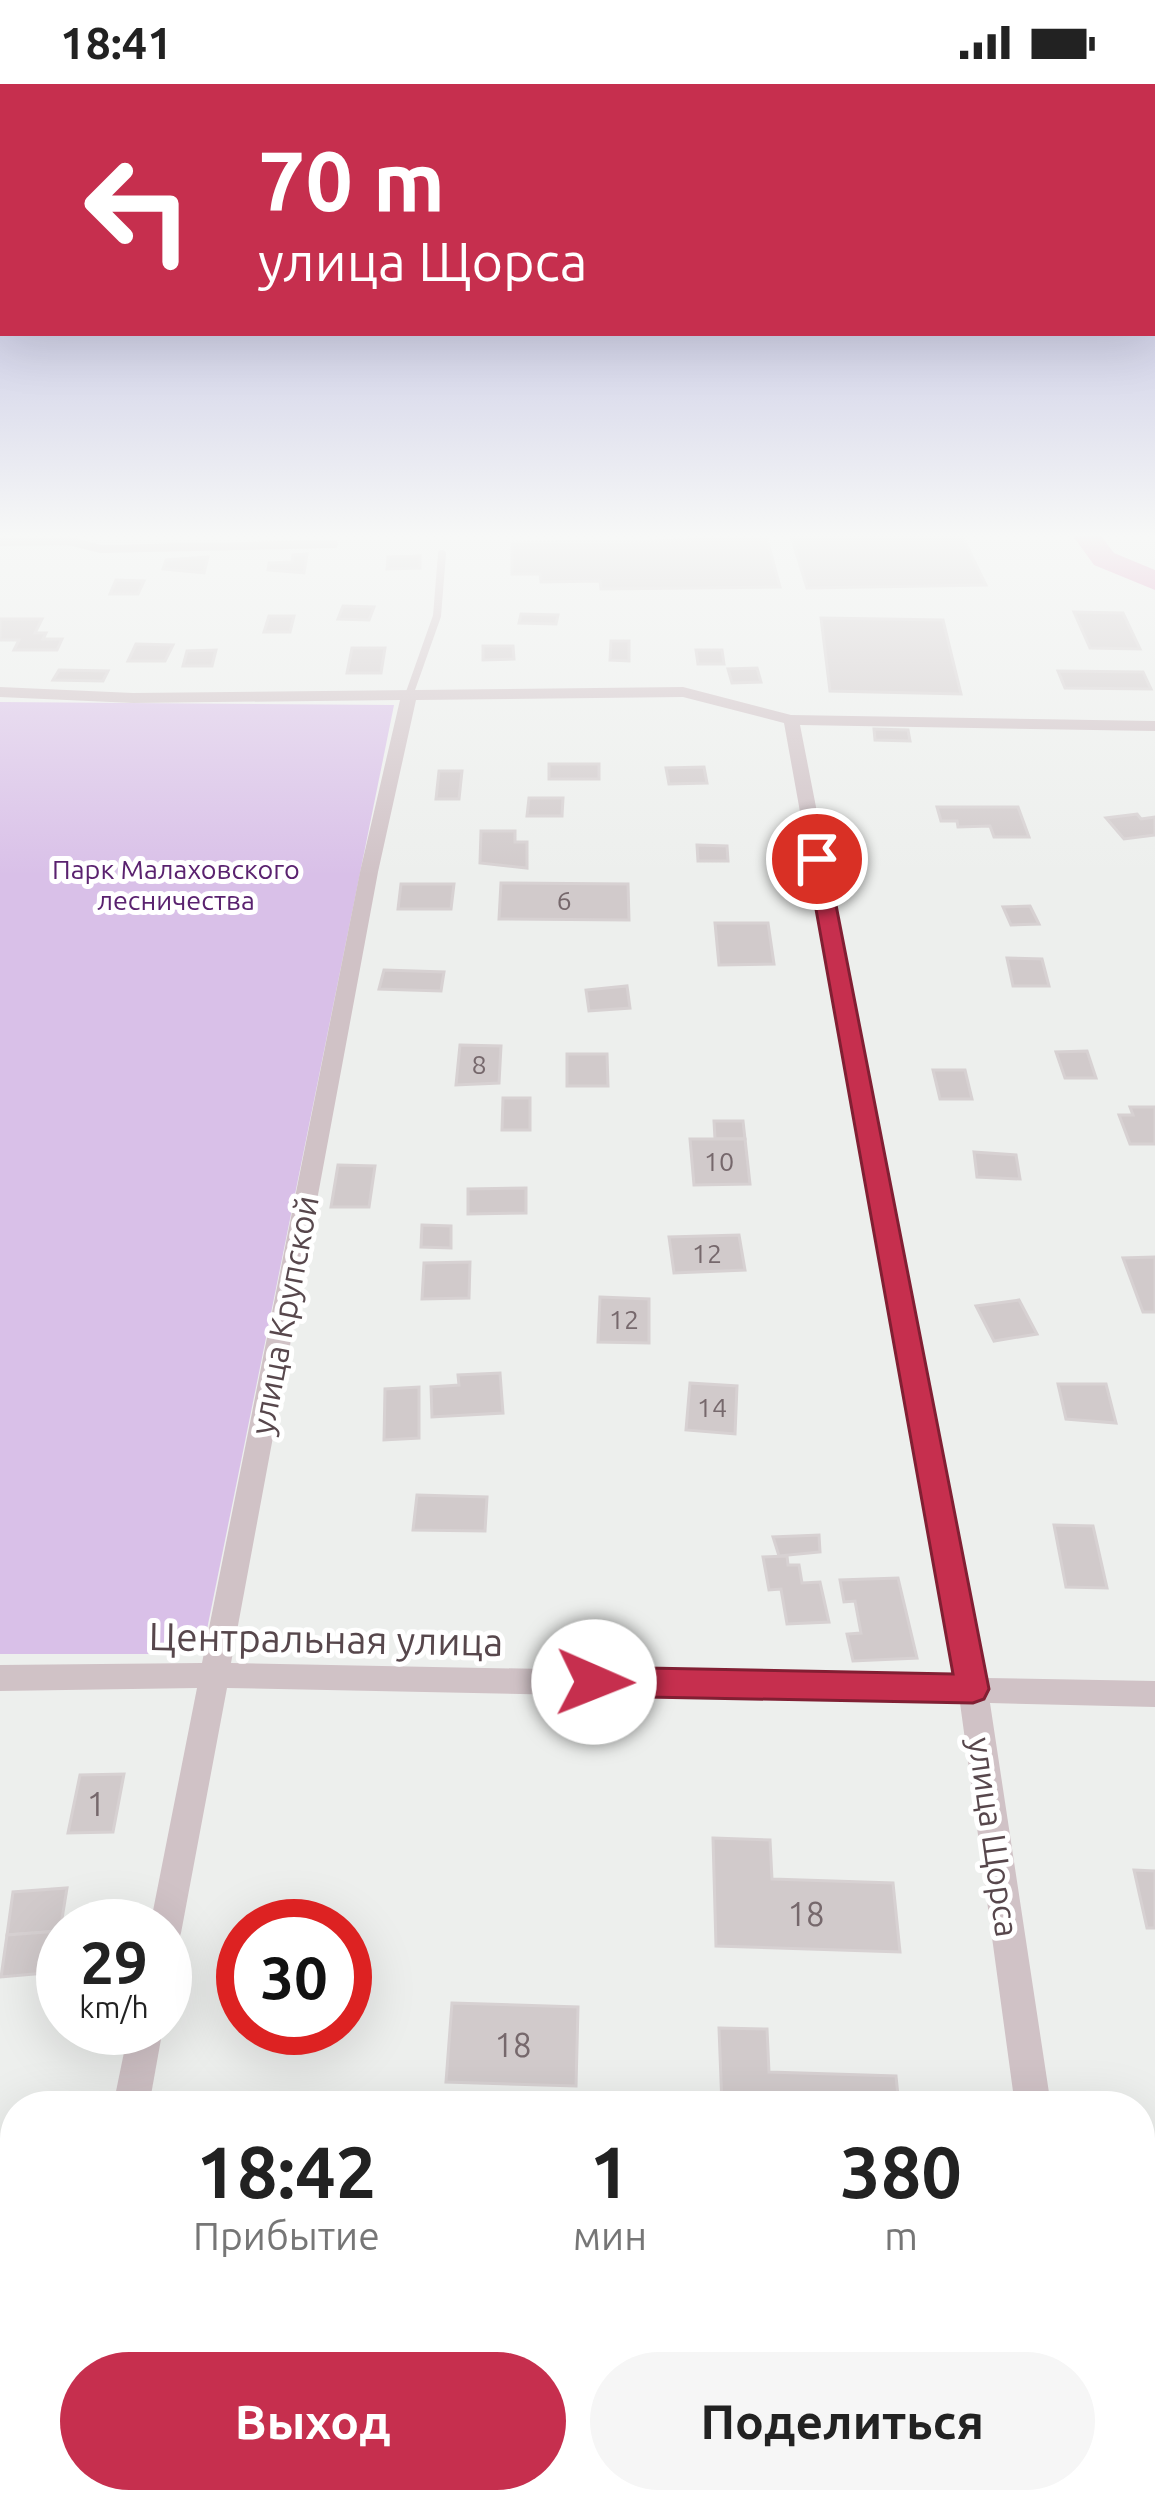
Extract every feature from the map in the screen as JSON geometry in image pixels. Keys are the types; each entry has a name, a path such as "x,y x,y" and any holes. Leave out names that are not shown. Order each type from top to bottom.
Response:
{"street":[{"path":"0,692 133,698 683,692 791,720 1155,726"},
{"name":"улица Крупской","path":"172,1899 369,872 408,698"},
{"name":"улица Щорса","path":"791,720 973,1689 1031,2091"},
{"name":"Центральная улица","path":"0,1678 215,1675 1155,1694"},
{"path":"134,2091 141,2055"}],"lane":[{"path":"408,698 425,649"}],"green space":[{"name":"Парк Малаховского лесничества","path":"0,702 394,705 202,1654 0,1654"}],"building":[{"path":"134,649 171,649 165,661 128,661"},
{"path":"352,649 385,649 381,673 347,673"},
{"path":"483,649 513,649 514,659 483,660"},
{"path":"611,649 629,649 629,661 610,660"},
{"path":"825,649 950,649 961,694 830,691"},
{"path":"216,650 212,666 183,666 187,651"},
{"path":"696,650 722,650 724,664 698,664"},
{"path":"757,668 761,682 732,683 728,669"},
{"path":"59,670 108,671 103,681 53,680"},
{"path":"1058,671 1143,672 1151,689 1065,688"},
{"path":"874,729 908,730 910,741 875,740"},
{"path":"549,764 599,764 599,779 549,779"},
{"path":"704,767 707,783 669,784 666,768"},
{"path":"439,771 462,771 459,799 436,799"},
{"path":"529,798 563,798 562,816 527,816"},
{"path":"937,807 1018,807 1029,837 994,837 990,826 958,827 957,821 941,821"},
{"path":"1137,814 1141,819 1155,817 1155,835 1124,839 1106,818"},
{"path":"481,831 515,831 515,842 527,842 527,868 480,863"},
{"path":"697,845 727,846 728,861 698,861"},
{"path":"501,883 628,884 629,920 499,919"},
{"path":"401,884 454,884 451,909 398,909"},
{"path":"1030,906 1039,924 1011,925 1003,907"},
{"path":"715,923 768,923 774,964 719,965"},
{"path":"1007,958 1042,959 1049,986 1013,986"},
{"path":"384,970 444,972 441,991 379,989"},
{"path":"627,986 630,1008 589,1011 586,990"},
{"path":"460,1045 501,1046 499,1083 456,1085"},
{"path":"1087,1051 1096,1078 1065,1078 1056,1052"},
{"path":"567,1054 607,1054 608,1086 567,1086"},
{"path":"933,1070 965,1070 972,1099 940,1099"},
{"path":"503,1098 530,1098 530,1130 502,1130"},
{"path":"1130,1107 1155,1107 1155,1144 1130,1144 1119,1115 1133,1115"},
{"path":"714,1121 743,1121 745,1139 715,1139"},
{"path":"690,1139 745,1139 750,1184 694,1185"},
{"path":"974,1152 1016,1155 1020,1179 977,1177"},
{"path":"338,1165 375,1166 369,1207 331,1207"},
{"path":"526,1188 526,1213 468,1214 468,1189"},
{"path":"422,1225 451,1226 451,1248 421,1247"},
{"path":"739,1235 745,1270 674,1273 669,1237"},
{"path":"1155,1257 1155,1312 1143,1312 1123,1258"},
{"path":"470,1262 469,1298 422,1299 424,1263"},
{"path":"600,1297 649,1299 649,1343 598,1342"},
{"path":"1019,1300 1037,1334 994,1341 976,1306"},
{"path":"500,1373 503,1413 432,1417 431,1387 459,1385 458,1375"},
{"path":"690,1383 737,1386 735,1434 686,1430"},
{"path":"1058,1384 1106,1384 1116,1423 1066,1419"},
{"path":"419,1387 419,1438 384,1440 385,1389"},
{"path":"417,1495 487,1497 485,1531 413,1530"},
{"path":"1054,1525 1093,1526 1107,1588 1066,1587"},
{"path":"819,1535 820,1552 779,1556 773,1537"},
{"path":"787,1556 788,1565 799,1565 802,1583 820,1582 829,1622 787,1624 781,1589 769,1590 763,1557"},
{"path":"898,1578 917,1658 853,1661 847,1634 861,1633 855,1601 844,1602 840,1580"},
{"path":"124,1774 113,1832 68,1833 80,1775"},
{"path":"713,1838 770,1840 772,1879 893,1883 900,1952 716,1946"},
{"path":"1134,1870 1155,1871 1155,1928 1147,1928"},
{"path":"67,1888 65,1899 36,1899 36,1933 7,1935 13,1892"},
{"path":"36,1933 36,1974 1,1977 7,1935"},
{"path":"452,2003 578,2007 576,2086 446,2082"},
{"path":"719,2028 767,2029 769,2072 896,2076 898,2091 721,2091"}],"route":[{"path":"594,1682 973,1689 817,859"}]}
